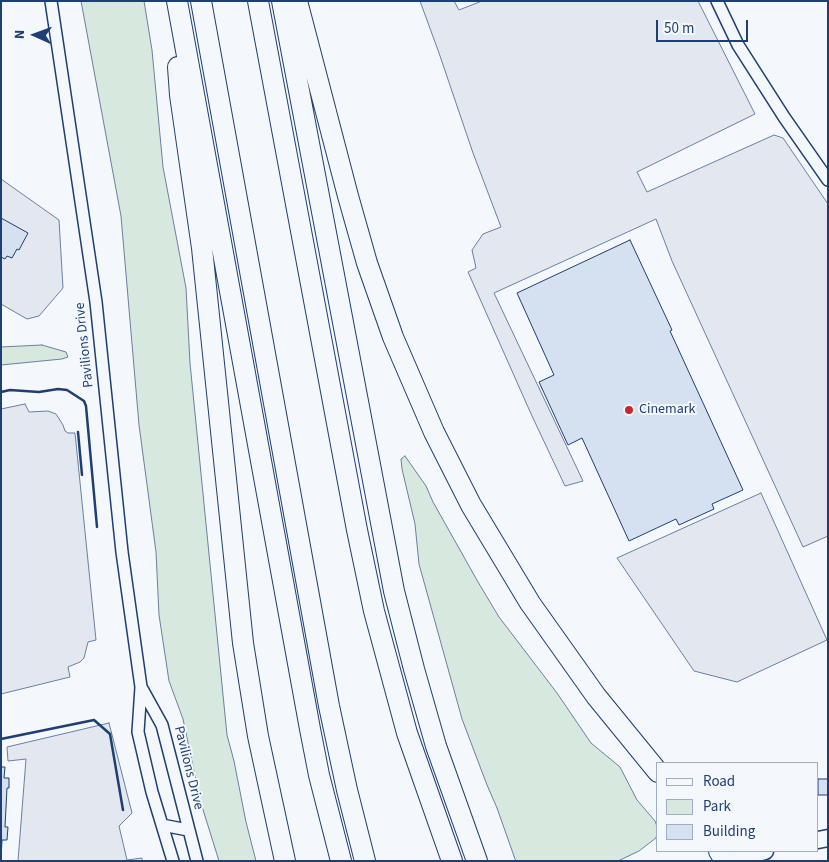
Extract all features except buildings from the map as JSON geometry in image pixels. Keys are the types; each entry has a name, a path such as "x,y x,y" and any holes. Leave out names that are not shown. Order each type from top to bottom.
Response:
{"highway":[{"path":"201,1 329,706 346,790 365,861"},
{"path":"258,1 374,611 407,733 431,806 452,861"},
{"path":"282,1 394,591 436,746 477,861"},
{"path":"297,1 367,263 393,336 437,439 482,524 530,602 596,696 656,770"},
{"path":"178,7 179,87 202,248 244,643 258,736 285,861"},
{"path":"178,7 308,719 319,775 341,861"}],"main road":[{"path":"727,861 761,852"}],"street":[{"name":"Pavilions Drive","path":"51,1 94,285 122,552 141,687 138,732 173,861"},
{"path":"717,1 738,45 784,118 828,180"},
{"name":"Pavilions Drive","path":"141,687 162,725 197,861"},
{"name":"Pavilions Drive","path":"162,824 188,830"}],"green space":[{"path":"81,1 144,1 152,50 163,167 186,288 190,363 227,735 256,861 219,861 200,800 183,719 169,681 159,615 156,552 139,425 121,216"},
{"path":"42,345 66,352 68,357 1,365 1,347"},
{"path":"405,456 426,486 433,502 499,617 557,693 591,743 620,767 637,800 655,821 656,838 639,851 618,861 516,861 462,719 419,564 415,524 401,459"}],"shaded area":[{"path":"420,1 454,1 459,10 482,1 698,1 755,114 637,172 647,192 774,135 783,138 828,204 828,536 803,547 672,261 656,219 494,293 583,481 565,486 468,272 476,268 472,250 483,234 501,227"},
{"path":"1,179 59,220 63,288 39,316 27,319 1,304"},
{"path":"25,404 29,412 48,411 56,414 65,431 75,433 96,640 88,642 84,658 80,662 68,667 70,677 1,694 1,409"},
{"path":"761,493 827,640 737,682 694,671 617,558"},
{"path":"109,723 132,813 119,826 127,860 142,858 142,861 18,861 26,759 8,761 7,747"}],"wall":[{"path":"1,392 10,390 39,392 58,389 67,390 84,401 97,527"},
{"path":"78,432 82,475"},
{"path":"1,739 94,720 110,734 123,810"}],"place":[{"name":"Cinemark","path":"629,410"}]}
